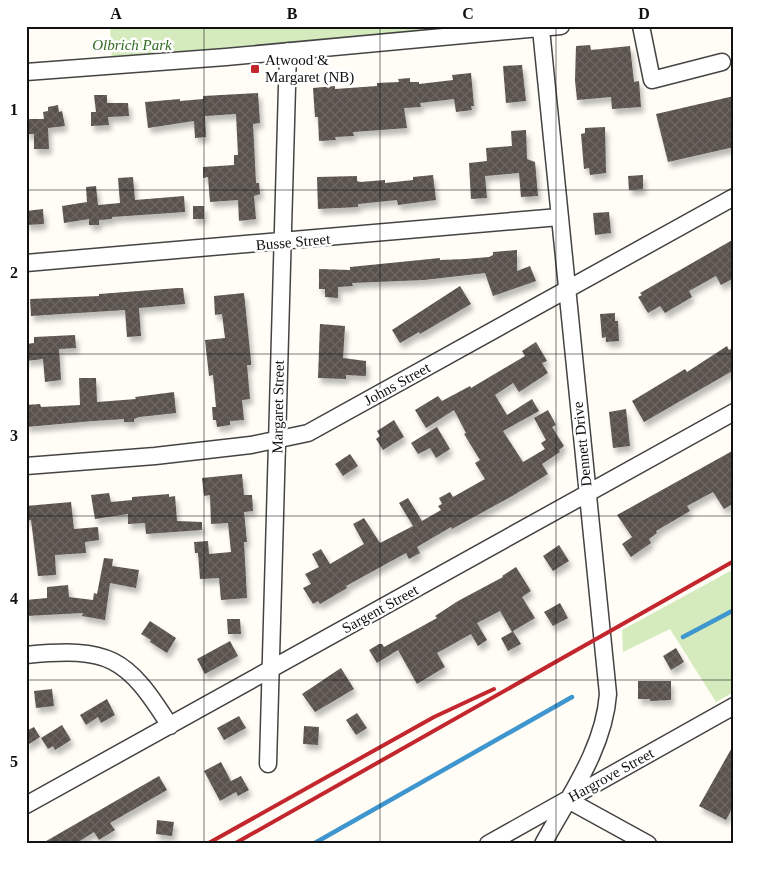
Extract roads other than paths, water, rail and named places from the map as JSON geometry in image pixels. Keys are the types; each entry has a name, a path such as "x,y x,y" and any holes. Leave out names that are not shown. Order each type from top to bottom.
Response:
{"street":[{"path":"26,72 288,51 561,26"},
{"path":"641,26 652,80 722,62"},
{"name":"Dennett Drive","path":"541,29 608,694 605,721 596,748 543,844"},
{"name":"Margaret Street","path":"268,764 288,51"},
{"name":"Johns Street","path":"26,466 155,456 278,441 308,433 734,197"},
{"name":"Busse Street","path":"26,263 284,243 559,217"},
{"name":"Sargent Street","path":"26,805 734,412"},
{"path":"26,655 65,651 93,654 111,660 142,684 170,726"},
{"name":"Hargrove Street","path":"488,844 734,706"},
{"path":"568,800 648,844"}],"waterway":[{"path":"683,637 734,610"},
{"path":"313,844 572,697"}],"railway":[{"path":"234,844 734,561"},
{"path":"207,844 434,717 494,689"}],"place":[{"name":"Atwood & Margaret (NB)","path":"255,69"}],"park label":[{"name":"Olbrich Park","path":"132,45"}]}
